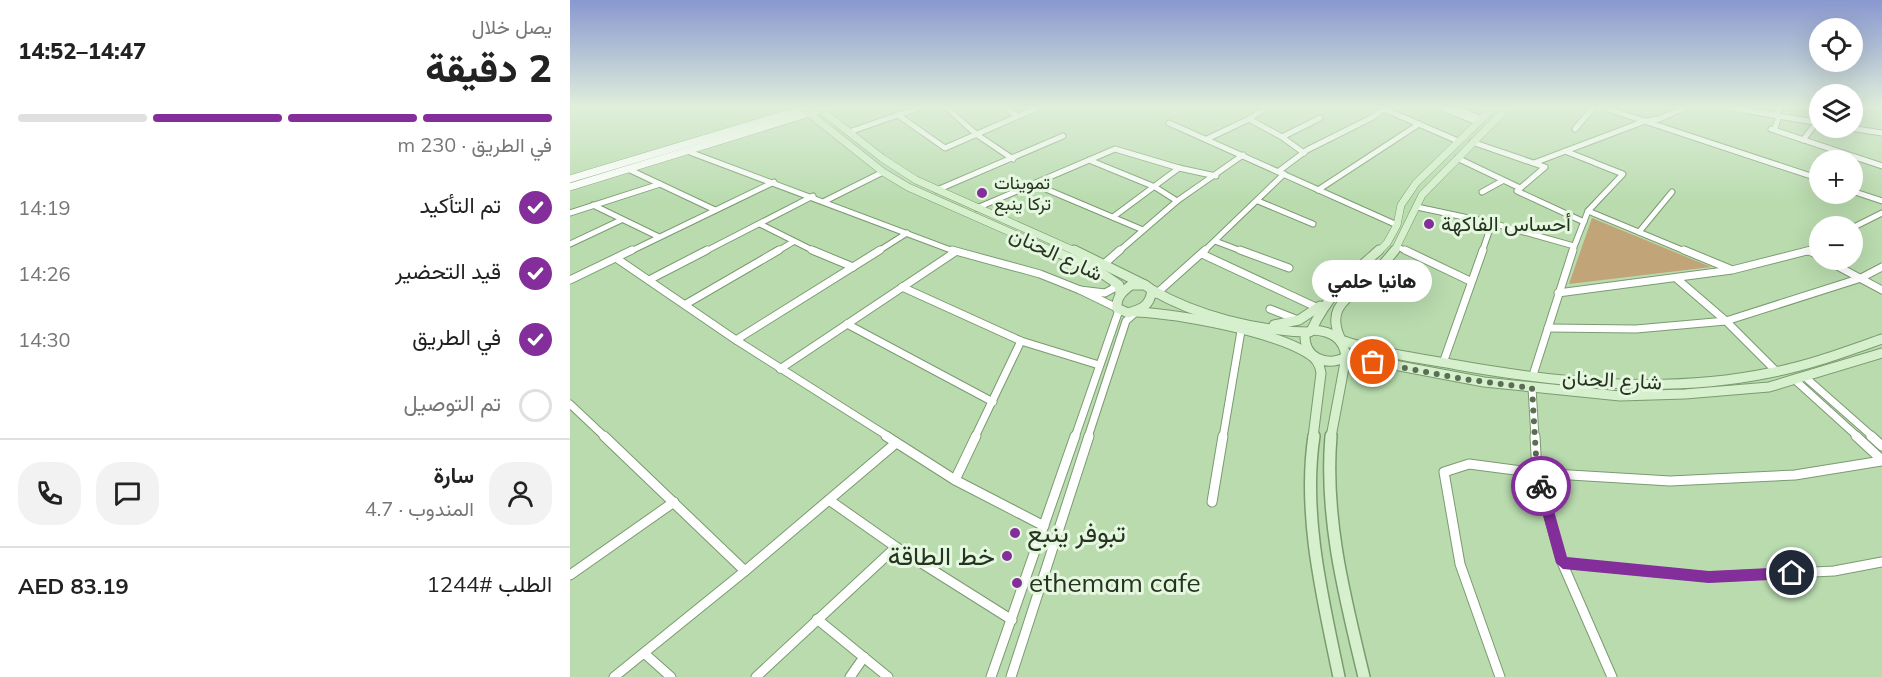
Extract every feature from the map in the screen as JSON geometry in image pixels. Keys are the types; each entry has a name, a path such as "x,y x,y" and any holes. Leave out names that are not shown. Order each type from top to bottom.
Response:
{"main road":[{"name":"شارع الحنان","path":"842,139 883,172 934,200 1097,270 1115,282 1121,289 1120,294"},
{"name":"شارع الحنان","path":"858,139 898,169 937,190 1104,264 1152,291 1189,308 1297,333 1310,331"},
{"path":"1255,324 1278,325 1300,321 1314,313 1387,243 1397,225 1398,211 1407,194 1461,139"},
{"path":"1364,677 1338,550 1331,484 1331,439 1341,389 1345,346 1334,326 1335,317 1342,302 1371,277 1398,247 1422,195 1476,139"},
{"path":"1136,312 1148,304 1152,291 1131,285 1120,294 1117,300 1117,308 1128,313 1170,315 1285,342 1329,362 1344,359"},
{"path":"1327,301 1310,331 1305,334 1304,344 1322,374 1312,436 1310,483 1326,615 1340,677"},
{"path":"1310,331 1327,331 1341,340"},
{"name":"شارع الحنان","path":"1341,340 1371,349 1443,363 1533,375 1614,382 1678,384 1756,376 1815,361 1882,339"},
{"name":"شارع الحنان","path":"1344,359 1532,388 1620,396 1685,394 1768,387 1882,353"}],"street":[{"path":"570,179 706,139"},
{"path":"570,187 722,139"},
{"path":"932,139 945,148 966,139"},
{"path":"983,139 1013,159"},
{"path":"937,190 1057,139"},
{"path":"1207,139 1397,225"},
{"path":"1284,139 1304,153"},
{"path":"1152,291 1202,254 1258,201 1281,173 1304,153 1332,139"},
{"path":"1318,190 1397,139"},
{"path":"1452,139 1458,141"},
{"path":"1533,163 1598,139"},
{"path":"1698,139 1809,175"},
{"path":"1799,139 1882,166"},
{"path":"1472,142 1545,167 1517,191 1584,222"},
{"path":"977,208 1115,149 1179,168 1216,176"},
{"path":"687,151 813,196 955,252 1041,274 1117,308 1117,317 991,677"},
{"path":"1533,375 1558,293 1588,211 1623,174 1565,151"},
{"path":"1104,264 1177,201 1216,176 1243,154"},
{"path":"1457,158 1520,188"},
{"path":"1089,160 1155,187 1177,201"},
{"path":"1113,217 1179,168"},
{"path":"628,169 715,210"},
{"path":"825,201 883,172"},
{"path":"1482,192 1502,181"},
{"path":"570,280 774,182"},
{"path":"570,213 660,184"},
{"path":"1034,184 1143,230"},
{"path":"1639,232 1672,192"},
{"path":"1863,195 1882,201"},
{"path":"649,280 813,196"},
{"path":"1258,201 1313,224"},
{"path":"593,205 659,237"},
{"path":"1417,207 1492,223 1574,246"},
{"path":"1588,211 1732,270"},
{"path":"1863,222 1882,213"},
{"path":"570,244 621,220"},
{"path":"1443,363 1470,281 1486,246 1492,223"},
{"path":"760,224 793,242 853,267"},
{"path":"736,340 907,233"},
{"path":"1215,241 1289,268"},
{"path":"686,304 793,242"},
{"path":"1398,247 1470,281"},
{"path":"1558,293 1732,270 1809,251"},
{"path":"780,369 955,252"},
{"path":"1202,254 1318,308"},
{"path":"616,258 780,369 955,480 1044,526"},
{"path":"1548,328 1636,329 1726,321 1861,278 1882,267"},
{"path":"1845,270 1882,290"},
{"path":"1676,278 1726,321 1776,371"},
{"path":"1080,290 1105,293 1114,288 1115,282"},
{"path":"902,287 1021,341 1099,365"},
{"path":"1270,309 1300,321"},
{"path":"1011,677 1126,321 1136,312"},
{"path":"847,324 993,402"},
{"path":"1212,502 1241,331"},
{"path":"955,480 1021,341"},
{"path":"1800,378 1882,446"},
{"path":"1800,378 1882,460"},
{"path":"1532,388 1537,473 1563,563 1612,677"},
{"path":"570,404 746,571"},
{"path":"614,677 746,571 896,443"},
{"path":"1500,677 1460,564 1444,472 1469,464 1537,473 1670,481 1795,475 1882,460"},
{"path":"829,500 1012,620"},
{"path":"570,575 674,502"},
{"path":"756,677 896,546"},
{"path":"1563,563 1709,577 1834,571 1882,562"},
{"path":"817,620 888,677"},
{"path":"644,653 671,677"},
{"path":"850,677 864,657"}],"shaded area":[{"path":"1592,218 1711,267 1569,284"}],"way so far":[{"path":"1373,362 1463,379 1532,388 1537,473 1541,486"}],"place":[{"name":"تموينات تركا ينبع","path":"982,193"},
{"name":"أحساس الفاكهة","path":"1429,224"},
{"name":"هانيا حلمي","path":"1373,362"},
{"name":"تبوفر ينبع","path":"1015,533"},
{"name":"خط الطاقة","path":"1007,556"},
{"name":"ethemam cafe","path":"1017,583"}],"route":[{"path":"1541,486 1563,563 1709,577 1792,573"}]}
